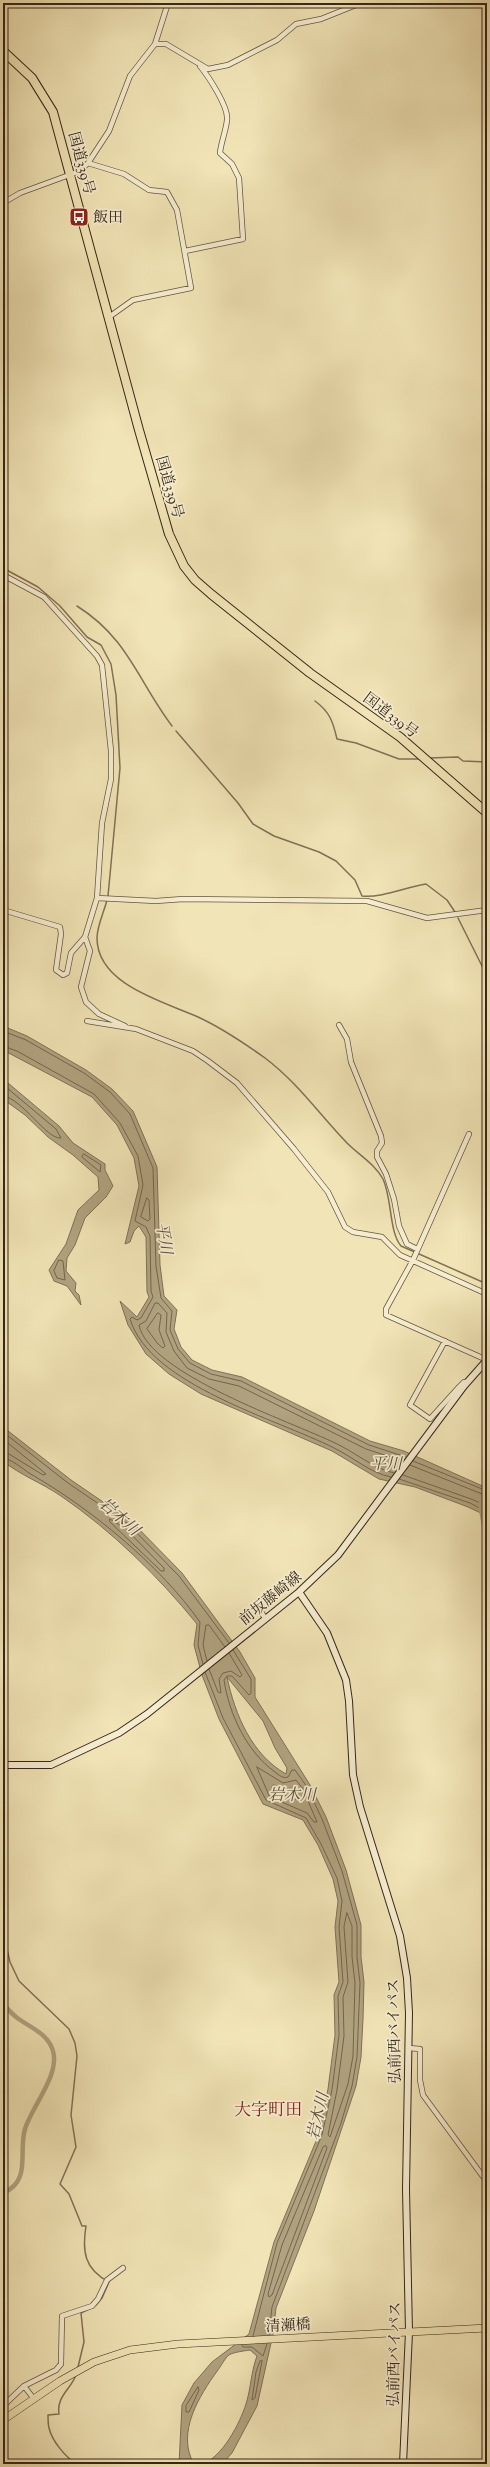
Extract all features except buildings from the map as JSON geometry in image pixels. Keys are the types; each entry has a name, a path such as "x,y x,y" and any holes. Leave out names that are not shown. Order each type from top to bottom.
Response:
{"highway":[{"name":"国道339号","path":"3,51 32,78 47,99 57,126 108,317 169,534 178,556 190,574 310,673 400,737 487,813"}],"main road":[{"name":"清瀬橋","path":"3,2420 60,2381 94,2362 130,2350 178,2344 487,2328"}],"street":[{"path":"3,203 20,192 80,171 88,163 109,131 130,76 155,44 168,3"},
{"path":"155,44 172,47 200,66 208,69 237,62 277,40 290,27 321,19 360,3"},
{"path":"186,251 242,239 239,178 232,164 220,153 228,118 227,112 218,96 215,86 200,66"},
{"path":"88,163 124,174 148,190 167,192 177,210 186,251 191,288 133,300 108,317"},
{"path":"3,575 44,597 98,656 102,665 111,751 111,779 102,823 97,898 85,937 71,954 67,973 63,975 56,970 61,934 60,927 3,910"},
{"path":"97,898 156,901 183,899 367,901 427,918 487,910"},
{"path":"85,937 90,951 81,987 86,1002 99,1014 125,1026 193,1051 237,1083 328,1192 345,1227 353,1232 382,1237 400,1255 414,1258 487,1294"},
{"path":"87,1021 125,1026"},
{"path":"339,1025 347,1039 351,1062 381,1136 382,1143 377,1151 377,1157 386,1174 394,1199 399,1226 407,1244 417,1250"},
{"path":"469,1134 414,1258 386,1309 386,1315 487,1360"},
{"path":"445,1341 410,1405 430,1419 459,1387 464,1382 467,1382"},
{"name":"前坂藤崎線","path":"3,1766 51,1765 119,1733 146,1714 299,1592 338,1555 467,1382 487,1360"},
{"name":"弘前西バイパス","path":"299,1592 327,1633 346,1680 349,1701 353,1776 360,1807 400,1936 407,1978 409,2048 406,2189 409,2332 403,2464"},
{"path":"259,1609 265,1618"},
{"path":"409,2048 420,2049 420,2080 424,2095 487,2182"},
{"path":"3,2406 24,2386 56,2370 61,2364 62,2316 92,2306 98,2299 107,2280 123,2268"},
{"path":"24,2386 34,2399"}],"water":[{"name":"平川","path":"3,1026 27,1036 86,1070 112,1089 133,1111 157,1167 160,1265 164,1296 177,1310 174,1329 181,1347 192,1360 212,1370 242,1377 370,1441 404,1451 487,1488 487,1516 468,1507 415,1487 379,1479 332,1451 201,1394 169,1374 146,1354 128,1325 120,1301 137,1317 149,1297 147,1292 146,1237 139,1226 134,1231 130,1242 125,1244 139,1186 134,1158 117,1125 92,1097 3,1050"},
{"path":"8,1083 59,1126 73,1143 105,1164 105,1170 113,1186 106,1197 85,1218 75,1245 67,1258 66,1271 76,1283 75,1291 79,1295 81,1305 67,1286 54,1281 49,1270 66,1244 78,1210 99,1190 98,1177 73,1155 48,1137 25,1115 3,1099 3,1084"},
{"name":"岩木川","path":"3,1427 71,1480 131,1521 182,1573 240,1652 255,1678 255,1697 310,1785 326,1817 346,1870 361,1925 361,1957 364,1982 363,2019 361,2057 356,2086 314,2211 276,2308 273,2334 257,2406 232,2453 222,2464 202,2464 216,2455 235,2430 248,2398 253,2368 257,2356 250,2350 236,2352 229,2355 197,2403 192,2415 187,2440 189,2452 194,2464 179,2464 182,2405 194,2383 212,2362 249,2334 274,2242 319,2134 328,2089 335,2035 334,1995 339,1982 335,1927 338,1901 333,1879 318,1845 303,1820 263,1804 219,1719 202,1675 194,1645 197,1624 134,1555 116,1539 61,1496 17,1471 3,1461","holes":["227,1677 263,1721 275,1748 287,1768 286,1774 274,1766 254,1745 240,1719 230,1691"]}],"waterway":[{"path":"3,568 38,587 60,606 87,637 101,645 111,664 116,695 120,768 108,896"},
{"path":"77,606 94,618 121,646 172,726"},
{"path":"315,701 324,709 330,718 337,739 356,743 399,759 421,759"},
{"path":"176,731 238,803 253,824 274,836 319,852 336,861 355,880 362,896 386,894 426,884 447,900 455,912"},
{"path":"429,758 458,757 463,761 487,762"},
{"path":"107,900 99,924 97,938 100,954 108,968 120,980 135,990 207,1021 241,1041 277,1067 288,1077 347,1143 380,1174 386,1187 394,1232 401,1246 487,1284"},
{"path":"458,918 487,976"},
{"path":"482,1505 487,1532"},
{"path":"3,1932 10,1962 19,1981 69,2029 75,2043 77,2056 71,2115 76,2147 60,2184 69,2194 82,2226 86,2226 84,2243 90,2265 94,2271 109,2282 102,2298 96,2305"},
{"path":"3,2004 16,2017 43,2035 51,2045 54,2060 53,2070 49,2080 28,2120 25,2129 21,2174 18,2181 12,2188 3,2193"},
{"path":"78,2367 84,2342 81,2313 89,2309"},
{"path":"76,2375 62,2398 59,2414 48,2415 48,2418 51,2433 56,2444 68,2458 77,2464"}],"place":[{"name":"飯田","path":"79,217"}],"district":[{"name":"大字町田","path":"268,2109"}]}
